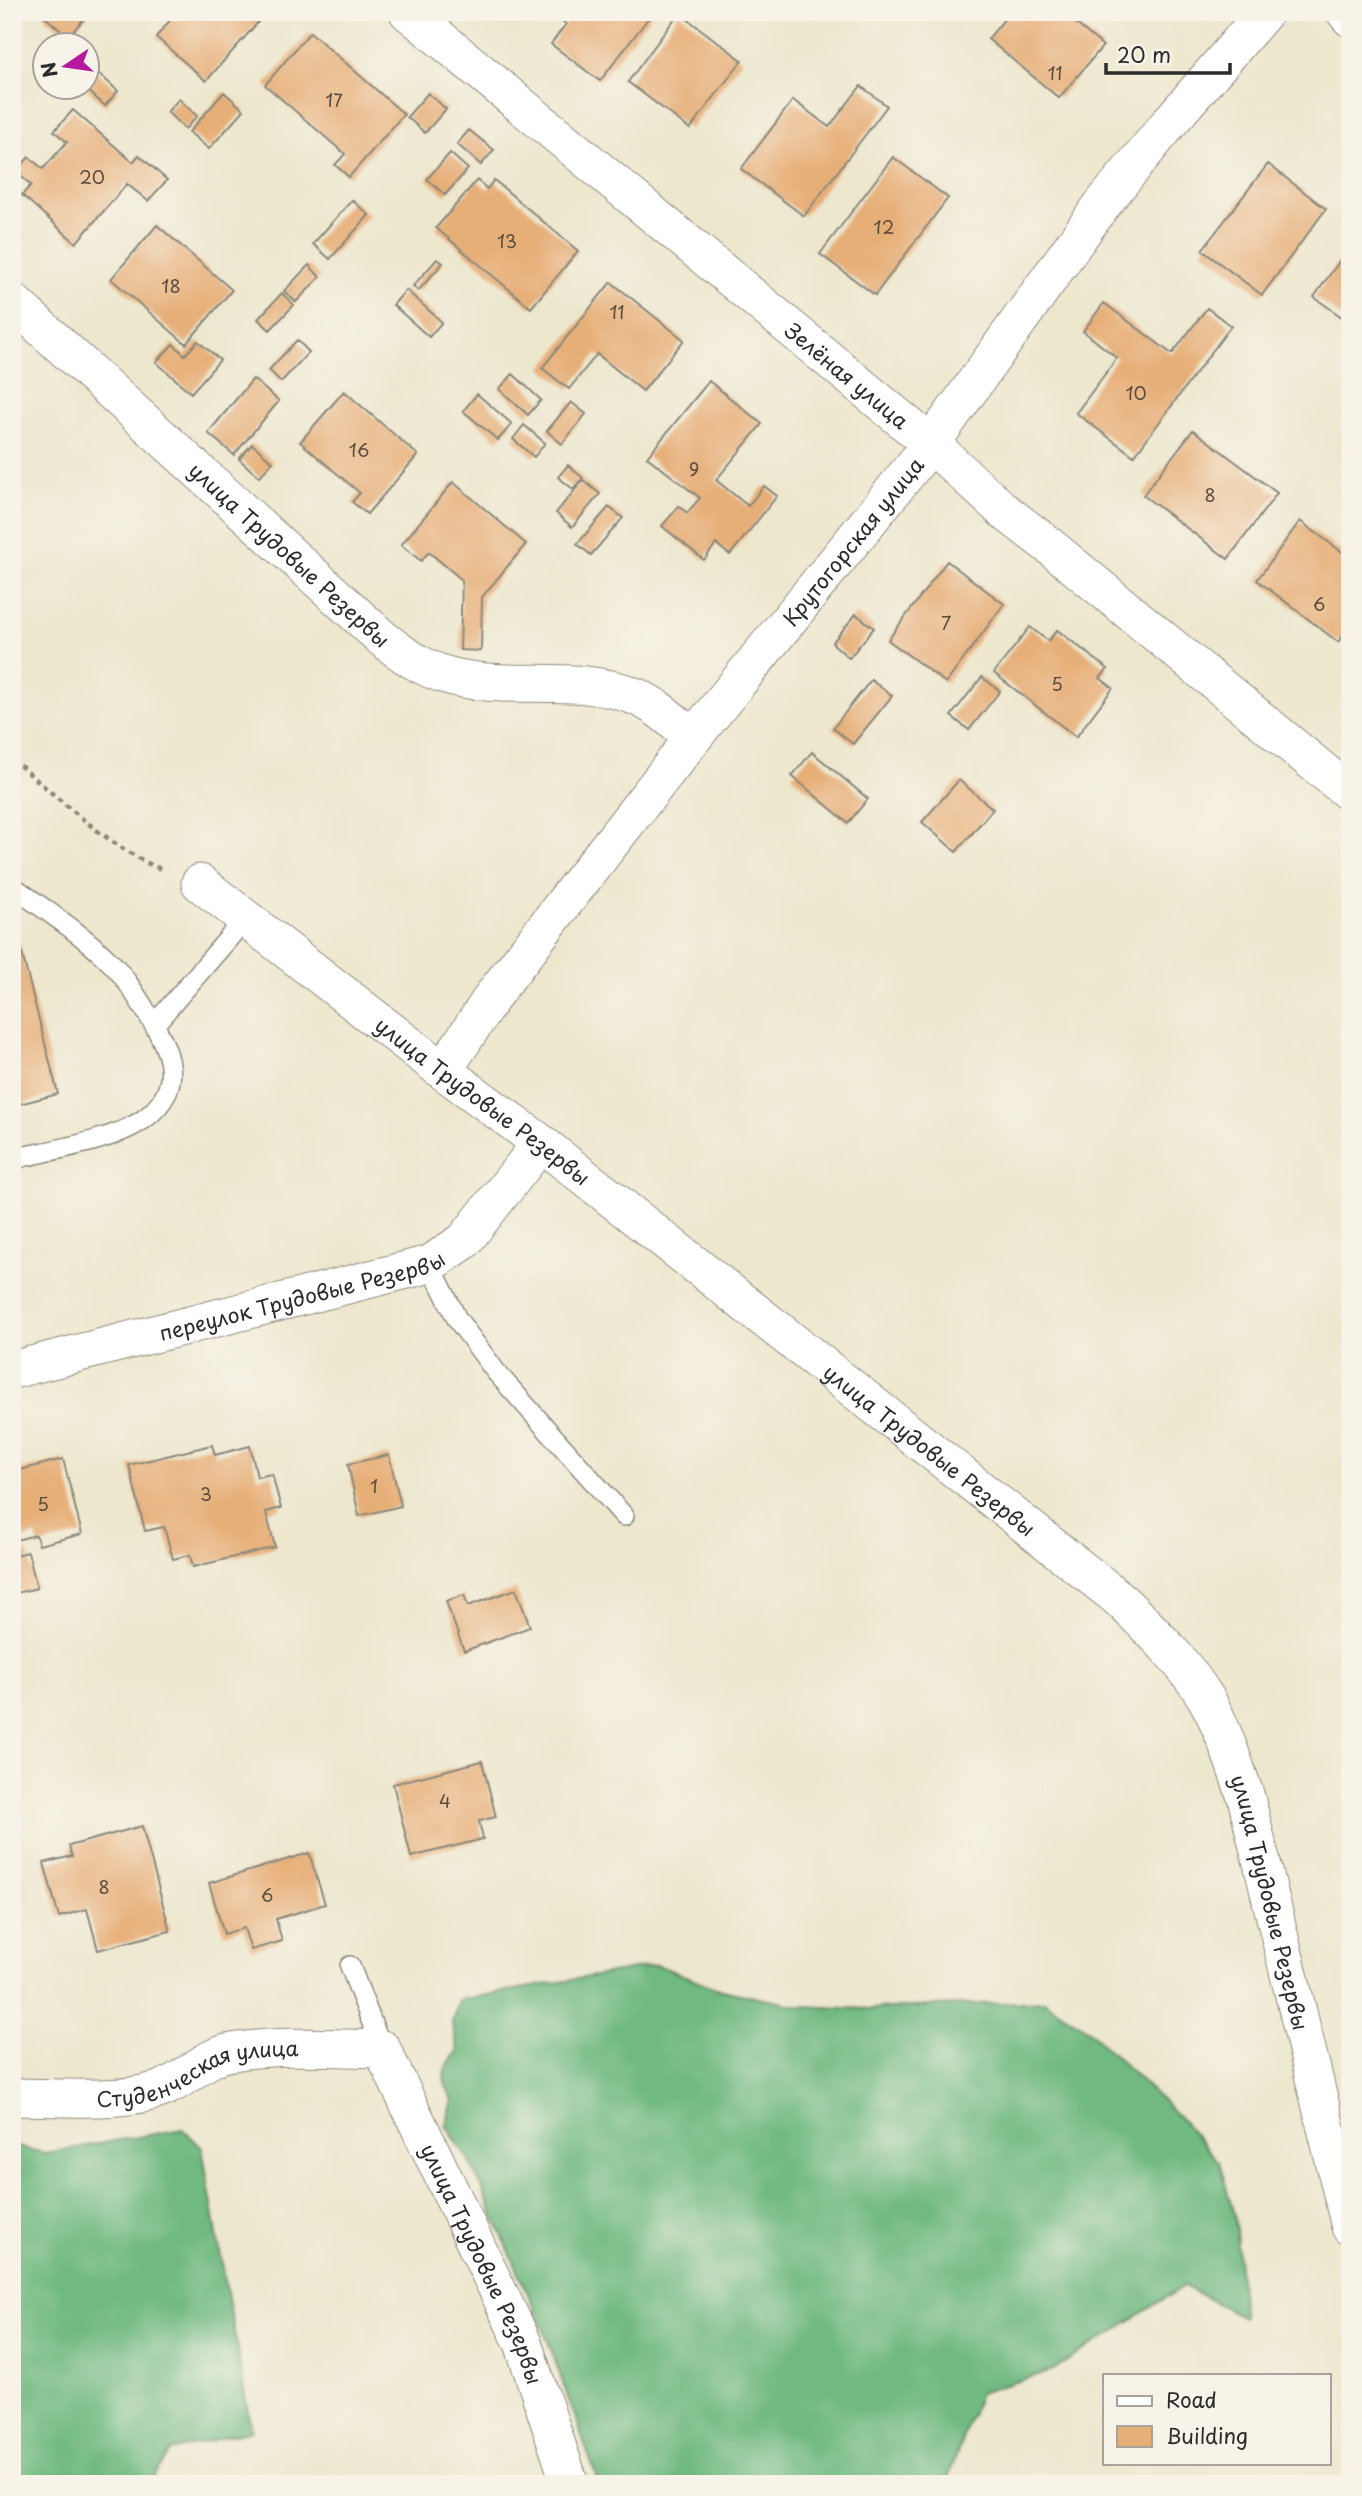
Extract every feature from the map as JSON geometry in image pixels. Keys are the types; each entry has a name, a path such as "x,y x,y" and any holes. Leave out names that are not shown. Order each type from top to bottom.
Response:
{"street":[{"name":"Зелёная улица","path":"408,12 930,444 1004,511 1350,793"},
{"name":"Крутогорская улица","path":"443,1071 494,994 693,738 930,444 1101,206 1265,12"},
{"path":"1345,12 1350,18"},
{"name":"улица Трудовые Резервы","path":"12,301 401,653 422,666 465,679 570,684 619,691 652,704 693,738"},
{"name":"улица Трудовые Резервы","path":"200,883 443,1071 541,1143 1117,1597 1154,1633 1183,1668 1211,1710 1227,1743 1246,1797 1350,2227"},
{"name":"переулок Трудовые Резервы","path":"12,1370 430,1264 464,1241 541,1143"},
{"name":"Студенческая улица","path":"12,2097 130,2096 161,2089 182,2079 204,2062 229,2052 257,2049 382,2049"},
{"name":"улица Трудовые Резервы","path":"382,2049 523,2343 570,2484"}],"lane":[{"path":"12,886 111,962 154,1025 170,1057 171,1074 169,1088 162,1103 147,1117 129,1128 12,1159"},
{"path":"154,1025 246,918"},
{"path":"430,1264 457,1319 496,1372 624,1516"},
{"path":"350,1966 382,2049"}],"path":[{"path":"12,759 140,861 200,883"}],"green space":[{"path":"657,1965 721,1990 799,2006 869,2009 1044,2001 1087,2029 1177,2115 1219,2162 1235,2218 1243,2317 1184,2286 1053,2370 979,2393 946,2484 599,2484 544,2330 470,2162 446,2125 453,2100 444,2074 458,2050 452,2023 458,2000"},
{"path":"183,2129 202,2148 251,2430 171,2451 149,2484 12,2484 12,2146 45,2153"}],"building":[{"path":"47,12 90,12 72,32 62,32 44,16"},
{"path":"177,12 267,12 206,81 156,37"},
{"path":"550,12 653,12 600,81 551,44 566,24"},
{"path":"1010,12 1062,12 1103,46 1059,98 988,39"},
{"path":"679,13 742,60 690,129 628,82"},
{"path":"310,32 404,114 349,177 335,165 345,154 265,85"},
{"path":"102,76 118,91 105,106 101,102"},
{"path":"861,86 887,106 804,216 741,169 793,100 829,127"},
{"path":"224,92 244,110 209,149 189,132"},
{"path":"428,93 446,109 425,133 407,117"},
{"path":"179,99 197,116 185,129 167,112"},
{"path":"73,110 133,162 139,155 167,180 148,201 127,184 76,243 22,195 31,185 16,172 29,157 43,169 67,142 54,131"},
{"path":"469,130 494,150 481,165 457,144"},
{"path":"450,153 468,169 445,195 427,179"},
{"path":"893,157 948,198 875,295 820,254"},
{"path":"1268,164 1326,209 1262,295 1202,250"},
{"path":"477,180 487,189 494,180 578,251 531,308 436,228"},
{"path":"352,200 369,215 330,259 313,244"},
{"path":"157,225 232,290 186,344 111,279"},
{"path":"1350,246 1350,323 1314,297"},
{"path":"437,259 443,263 418,291 413,286"},
{"path":"309,265 320,277 296,302 284,291"},
{"path":"611,282 684,340 643,391 597,354 569,389 542,368"},
{"path":"406,290 442,322 429,337 393,305"},
{"path":"282,293 294,305 270,330 258,319"},
{"path":"1104,303 1172,354 1207,308 1231,326 1134,456 1076,413 1117,358 1083,331"},
{"path":"297,340 309,352 281,382 269,370"},
{"path":"198,341 220,360 191,393 156,362 173,344 185,355"},
{"path":"513,374 541,400 528,415 499,389"},
{"path":"253,379 279,401 234,455 208,433"},
{"path":"709,381 762,424 716,480 748,506 764,486 777,496 730,555 716,544 704,560 662,526 679,506 687,513 700,498 647,457"},
{"path":"344,391 418,455 367,514 352,502 360,493 300,442"},
{"path":"477,394 512,424 498,440 463,411"},
{"path":"571,402 586,414 562,444 547,431"},
{"path":"524,425 545,443 534,457 513,439"},
{"path":"1193,430 1277,493 1228,559 1143,495"},
{"path":"252,444 273,462 259,477 239,459"},
{"path":"568,465 583,478 573,489 558,477"},
{"path":"583,480 600,494 572,527 556,513"},
{"path":"453,482 526,544 482,597 481,651 460,650 462,580 429,552 421,561 401,545"},
{"path":"609,507 623,518 591,555 577,544"},
{"path":"1300,521 1350,558 1350,626 1338,642 1257,580"},
{"path":"947,561 1004,604 946,683 888,640"},
{"path":"856,614 874,628 849,658 832,643"},
{"path":"1030,627 1048,641 1057,630 1108,669 1100,678 1113,688 1076,737 994,673"},
{"path":"982,677 1000,691 969,730 951,716"},
{"path":"871,680 892,696 853,744 833,728"},
{"path":"812,752 868,799 848,823 792,776"},
{"path":"959,780 993,809 956,852 922,822"},
{"path":"12,926 15,926 58,1094 12,1106"},
{"path":"212,1445 215,1455 250,1446 257,1477 272,1474 281,1508 266,1512 275,1547 193,1567 190,1555 173,1559 164,1527 145,1531 129,1465"},
{"path":"389,1455 401,1506 359,1516 348,1464"},
{"path":"12,1459 16,1471 63,1459 82,1534 39,1545 36,1535 12,1541"},
{"path":"28,1552 37,1588 12,1594 12,1556"},
{"path":"516,1589 530,1627 464,1651 446,1601 464,1595 468,1606"},
{"path":"482,1761 496,1817 479,1821 483,1839 411,1857 393,1784"},
{"path":"142,1826 170,1931 98,1950 87,1909 59,1917 44,1863 72,1856 69,1846"},
{"path":"309,1853 325,1904 276,1919 282,1941 251,1950 244,1928 224,1934 209,1883"}]}
